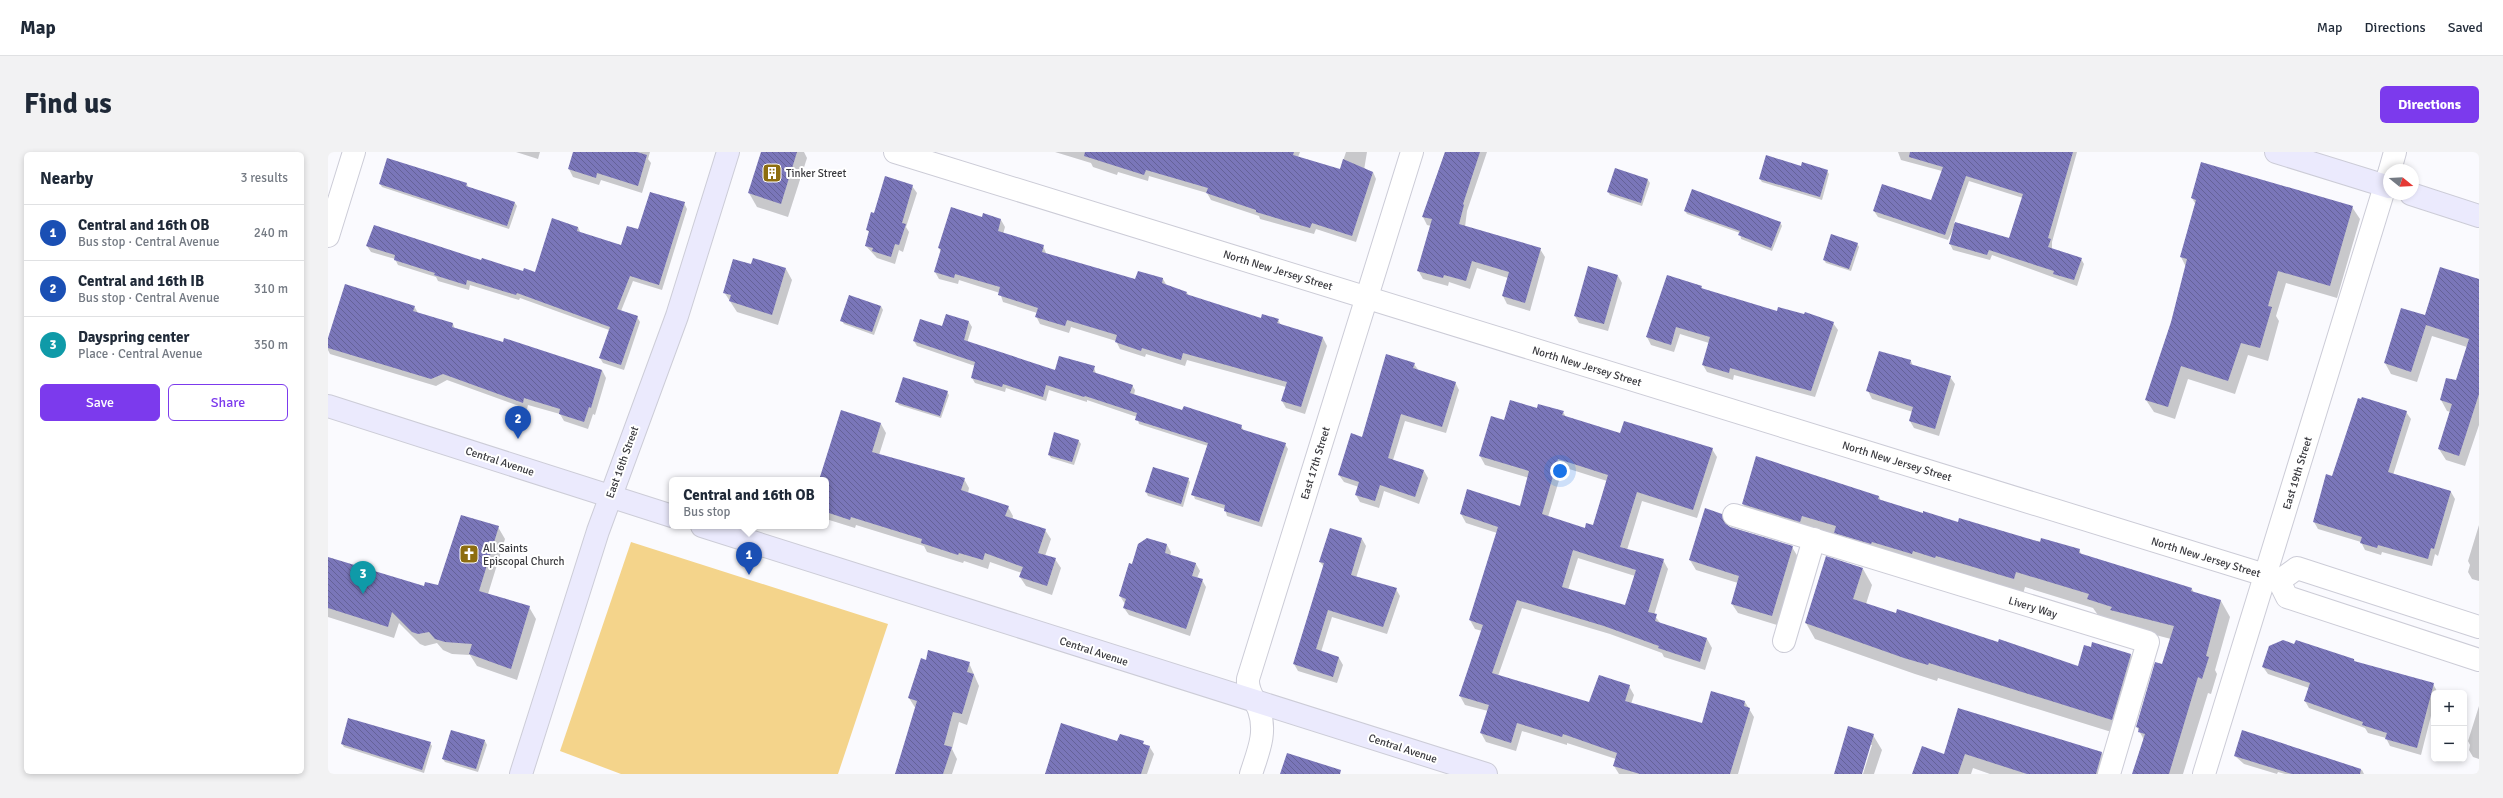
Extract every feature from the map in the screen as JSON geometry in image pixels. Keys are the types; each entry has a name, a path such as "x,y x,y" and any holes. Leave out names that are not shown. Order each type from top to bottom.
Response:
{"main road":[{"name":"East 16th Street","path":"521,774 609,496 677,316 728,152"},
{"path":"2276,152 2383,178"},
{"path":"2419,197 2479,216"},
{"name":"Central Avenue","path":"328,406 669,515"},
{"name":"Central Avenue","path":"711,529 1486,774"}],"street":[{"path":"328,236 334,194 354,152"},
{"name":"North New Jersey Street","path":"895,152 2272,578"},
{"name":"East 17th Street","path":"1251,774 1263,735 1262,722 1255,702 1251,697 1248,679 1412,152"},
{"name":"East 19th Street","path":"2392,164 2395,152"},
{"name":"East 19th Street","path":"2204,774 2272,578 2383,196"},
{"name":"Livery Way","path":"1734,515 2148,642 2109,774"},
{"path":"1784,641 1814,539"},
{"path":"2479,627 2297,568 2272,578 2287,597 2479,660"}],"shaded area":[{"path":"631,542 888,624 838,774 621,774 560,751"}],"building":[{"path":"573,152 637,152 647,155 638,186 597,173 596,178 568,169"},
{"name":"Tinker Street","path":"761,152 797,152 781,204 748,193"},
{"path":"1085,152 1294,152 1293,155 1340,169 1343,159 1373,172 1352,236 1312,223 1310,228 1256,212 1256,210 1206,193 1208,188 1146,170 1144,175 1084,156"},
{"path":"1445,152 1480,152 1463,204 1459,224 1541,248 1525,303 1502,296 1509,272 1472,261 1466,281 1444,275 1443,278 1417,271 1432,219 1422,217"},
{"path":"1910,152 2073,152 2048,238 2051,239 2048,247 2082,258 2074,280 2053,274 2054,271 1989,250 1987,255 1949,244 1955,222 2009,238 2023,194 1966,176 1945,235 1873,211 1882,184 1931,200 1943,167 1909,157"},
{"path":"1766,155 1801,166 1802,162 1828,170 1820,197 1759,179"},
{"path":"387,158 467,183 466,186 515,202 507,226 379,184"},
{"path":"2201,162 2353,206 2330,286 2278,271 2268,306 2272,307 2260,348 2241,343 2228,381 2181,366 2168,407 2145,400 2171,322 2187,259 2180,257 2196,200 2191,198"},
{"path":"1615,168 1648,179 1641,203 1607,192"},
{"path":"885,176 913,185 902,223 906,224 899,245 895,244 891,257 872,251 873,248 865,246 869,231 866,230 871,212 874,213"},
{"path":"1692,189 1781,222 1771,248 1738,235 1740,231 1684,211"},
{"path":"650,192 685,202 659,285 630,276 617,309 638,316 621,365 599,358 610,327 517,293 516,295 467,280 466,285 434,275 435,273 394,260 395,255 366,246 374,225 481,260 482,258 523,271 524,268 535,272 552,218 578,227 577,231 621,245 627,226 638,229"},
{"path":"951,207 982,217 983,213 1001,219 998,231 1044,245 1042,252 1135,279 1138,271 1163,278 1162,283 1187,292 1186,294 1261,318 1262,314 1279,319 1277,323 1323,337 1301,407 1281,401 1287,382 1183,353 1181,360 1142,348 1141,351 1115,342 1117,335 1067,320 1065,326 1035,317 1038,308 998,295 1000,287 955,274 954,278 934,272 941,249 938,248"},
{"path":"1831,234 1858,243 1849,269 1823,260"},
{"path":"753,258 786,268 772,315 729,301 731,295 723,293 733,259 751,264"},
{"path":"1588,266 1618,275 1604,324 1574,316"},
{"path":"2440,267 2479,279 2479,394 2459,456 2438,449 2452,404 2440,400 2446,378 2456,380 2469,339 2426,325 2411,372 2384,363 2401,308 2425,315"},
{"path":"1667,275 1702,286 1701,288 1777,311 1778,307 1804,314 1805,312 1834,322 1811,391 1730,368 1729,373 1702,365 1710,337 1676,327 1671,345 1646,337"},
{"path":"345,284 415,306 413,311 453,323 452,327 503,342 504,338 602,370 591,408 589,407 584,422 559,414 560,409 524,398 523,403 443,374 431,379 328,348 328,338"},
{"path":"849,295 881,306 872,332 840,321"},
{"path":"946,314 969,321 964,340 1055,370 1059,356 1095,366 1093,372 1133,385 1130,393 1182,410 1184,406 1242,425 1241,429 1286,443 1259,522 1224,511 1225,505 1191,495 1208,443 1135,420 1137,413 1046,385 1043,397 1003,384 1002,387 971,378 975,362 913,341 920,319 942,326"},
{"path":"1879,351 1911,360 1910,364 1951,376 1935,429 1909,421 1913,407 1866,391"},
{"path":"1386,354 1415,363 1413,368 1456,382 1442,427 1401,414 1388,458 1424,470 1415,497 1380,485 1375,501 1355,495 1359,482 1338,475 1351,433 1362,437"},
{"path":"903,377 948,391 940,416 895,402"},
{"path":"2362,397 2407,411 2388,472 2451,491 2434,549 2431,548 2428,559 2378,545 2377,548 2360,543 2362,537 2313,522 2326,474 2332,476 2358,398 2361,399"},
{"path":"1510,400 1537,408 1538,404 1564,411 1562,415 1620,433 1624,421 1713,448 1693,510 1637,492 1620,547 1664,559 1648,612 1657,614 1655,621 1707,638 1700,662 1658,648 1659,646 1604,626 1517,600 1492,673 1589,702 1599,675 1630,685 1625,701 1702,723 1711,691 1745,701 1744,706 1750,708 1730,774 1640,774 1613,766 1617,753 1563,734 1562,737 1517,723 1511,743 1480,733 1489,705 1459,696 1483,625 1469,620 1498,527 1460,514 1467,489 1520,506 1529,471 1479,456 1491,416 1504,420","holes":["1558,459 1608,475 1593,525 1586,523 1585,528 1542,514","1573,550 1636,570 1625,605 1562,587"]},
{"path":"841,410 881,423 872,452 965,478 961,490 1009,506 1005,516 1046,529 1038,553 1056,558 1047,586 1019,577 1023,567 985,553 983,560 959,553 958,555 921,543 922,539 851,517 850,520 829,513 829,477 820,477"},
{"path":"1054,432 1079,440 1072,462 1048,455"},
{"path":"1756,456 1879,496 1878,499 1923,513 1923,511 1958,522 1959,518 2040,542 2041,538 2080,549 2079,553 2192,588 2191,591 2221,600 2206,656 2209,657 2202,679 2198,677 2169,774 2132,774 2145,734 2138,732 2139,728 2136,727 2155,662 2162,664 2174,626 2110,610 2112,607 2087,599 2089,594 2016,572 2014,579 1936,556 1935,558 1913,551 1912,554 1872,542 1871,544 1834,533 1836,526 1802,516 1800,522 1742,504"},
{"path":"1153,467 1189,478 1181,504 1145,492"},
{"path":"1705,508 1722,514 1725,523 1730,527 1793,546 1772,616 1731,604 1739,576 1689,560"},
{"path":"461,515 499,526 479,591 530,606 511,669 469,654 472,644 445,642 435,639 429,632 418,634 412,632 392,612 388,627 328,608 328,557 424,586 425,582 438,585"},
{"path":"1330,528 1362,538 1351,575 1397,588 1383,627 1328,610 1316,649 1339,657 1333,677 1293,664 1324,563 1319,562"},
{"path":"1147,538 1167,544 1165,553 1196,563 1192,576 1203,579 1186,629 1123,608 1126,599 1119,596 1129,563 1132,564 1138,544"},
{"path":"1826,556 1863,568 1853,599 1896,613 1897,609 1998,642 1999,639 2078,666 2084,645 2091,647 2092,642 2131,654 2112,720 1929,663 1928,665 1904,658 1805,623"},
{"path":"2283,640 2294,644 2296,640 2354,659 2354,661 2434,683 2417,748 2385,739 2387,733 2362,725 2363,722 2304,701 2310,683 2262,667 2269,646"},
{"path":"928,650 970,662 967,672 974,674 962,714 953,712 944,745 952,747 943,774 895,774 917,701 908,698 921,658 926,660"},
{"path":"1958,708 2102,752 2096,774 2027,774 1965,754 1958,774 1912,774 1922,746 1944,754"},
{"path":"348,718 431,742 422,770 341,744"},
{"path":"1061,723 1117,741 1120,734 1144,741 1143,744 1150,746 1141,774 1045,774"},
{"path":"1848,726 1874,734 1862,774 1834,774"},
{"path":"451,730 485,740 476,769 442,759"},
{"path":"2242,730 2361,769 2360,774 2292,774 2234,756"},
{"path":"1287,753 1341,770 1340,774 1280,774"}],"place":[{"name":"Tinker Street","path":"772,173"},
{"name":"Central and 16th IB","path":"518,439"},
{"name":"All Saints Episcopal Church","path":"469,554"},
{"name":"Central and 16th OB","path":"749,575"},
{"name":"Dayspring center","path":"363,594"}]}
